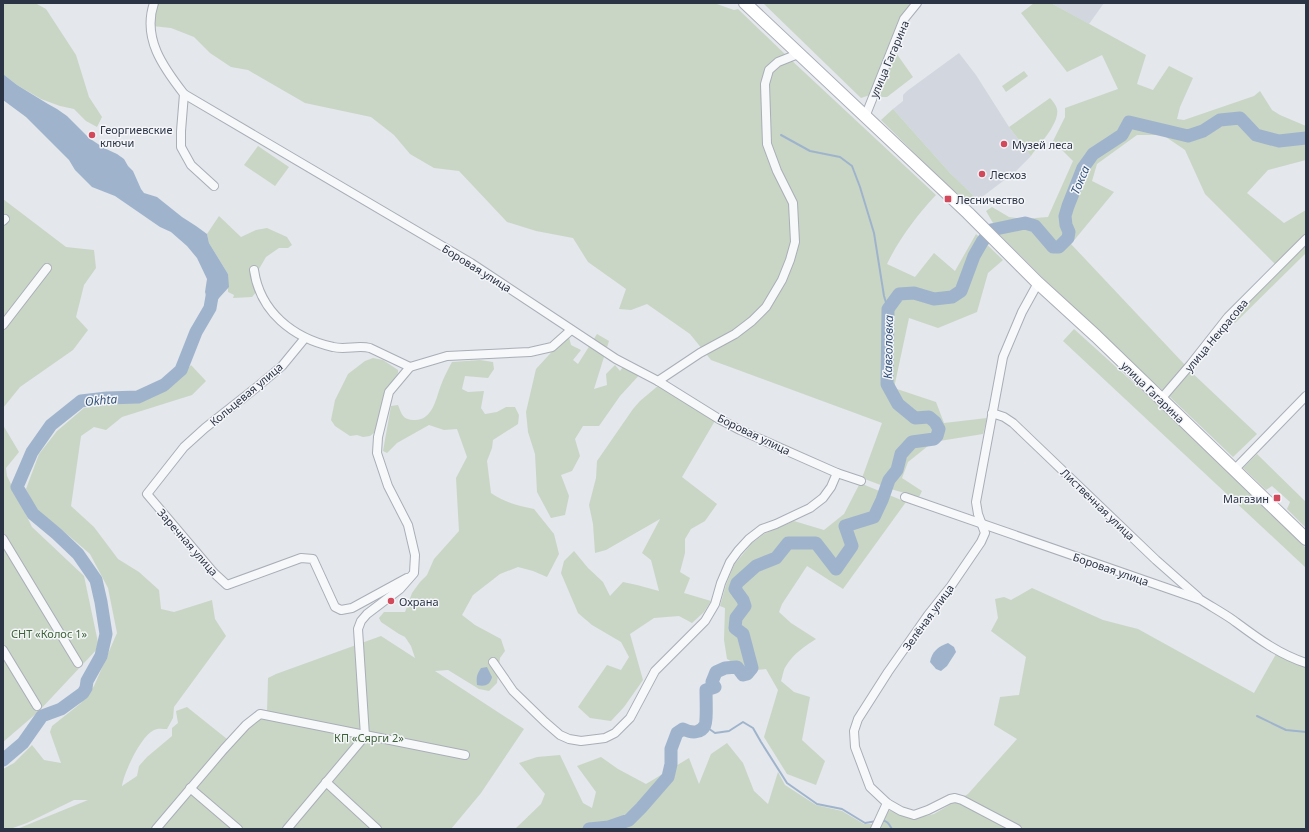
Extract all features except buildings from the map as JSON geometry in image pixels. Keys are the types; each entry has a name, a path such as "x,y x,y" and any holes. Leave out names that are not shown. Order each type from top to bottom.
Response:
{"main road":[{"name":"улица Гагарина","path":"745,3 1001,245 1038,283 1096,336 1306,539"}],"street":[{"name":"Боровая улица","path":"154,3 150,25 154,47 172,79 184,94 471,263 616,359 658,381 719,419 740,430 837,472 862,481"},
{"name":"улица Гагарина","path":"866,117 904,19 917,3"},
{"path":"658,381 700,353 735,334 752,321 766,307 782,280 795,242 793,203 777,171 767,144 765,84 769,70 778,62 798,54"},
{"path":"184,94 181,147 191,165 214,186"},
{"name":"улица Некрасова","path":"1161,399 1228,317 1306,239"},
{"path":"3,325 47,268"},
{"path":"254,270 256,283 268,306 287,326 305,338 334,347 364,346 410,367"},
{"name":"Зелёная улица","path":"1017,829 962,800 955,798 914,815 901,811 886,803 870,787 854,747 854,731 858,719 888,672 928,615 951,586 981,542 985,533 978,514 976,502 1003,357 1022,312 1038,283"},
{"path":"287,829 365,736 358,629 361,621 367,614 400,589 414,573 415,555 408,524 388,486 377,453 378,437 389,392 410,367 446,356 530,352 552,347 571,330"},
{"name":"Кольцевая улица","path":"184,447 205,428 282,366 305,338"},
{"path":"1235,469 1306,396"},
{"name":"Лиственная улица","path":"992,413 1004,417 1013,423 1156,560 1201,600"},
{"name":"Заречная улица","path":"184,447 147,494 214,573 227,585 301,558 313,559 334,606 339,610 344,610 352,608 414,573"},
{"path":"493,662 514,691 560,735 569,739 581,741 604,738 615,733 630,718 655,671 705,621 715,604 721,583 730,562 738,551 749,539 762,529 810,508 823,498 832,487 837,472"},
{"name":"Боровая улица","path":"905,497 1201,600 1274,649 1306,663"},
{"path":"3,539 78,662"},
{"path":"3,650 37,706"},
{"path":"156,829 246,725 260,714 464,756"},
{"path":"326,782 377,829"},
{"path":"190,788 238,829"},
{"path":"875,829 886,803"}],"shaded area":[{"path":"1051,3 1104,3 1089,24"},
{"path":"959,53 976,75 1009,127 1031,156 1015,172 978,200 950,173 893,109 903,101 903,95 907,91"}],"green space":[{"path":"3,3 35,3 46,9 76,55 89,97 102,117 97,127 86,121 74,109 41,99 17,85 3,74"},
{"path":"155,3 714,3 734,10 738,9 936,195 909,228 897,245 887,264 915,277 934,253 955,271 976,234 1003,260 988,273 977,312 938,328 909,318 894,388 936,402 944,423 987,418 983,434 933,442 908,462 902,478 922,491 919,497 894,490 862,478 882,423 711,360 690,334 647,304 631,310 619,309 626,289 588,262 573,238 536,231 507,222 459,171 434,168 410,154 394,135 371,117 305,103 248,70 231,67 210,53 194,37 171,28 152,26"},
{"path":"763,3 911,3 901,18 870,95 861,98"},
{"path":"1034,3 1051,3 1146,55 1137,84 1153,90 1169,66 1193,78 1180,107 1177,119 1184,120 1254,96 1260,91 1272,110 1306,126 1306,160 1268,170 1247,193 1284,223 1306,210 1306,234 1276,265 1205,194 1185,150 1163,135 1137,135 1097,164 1092,181 1114,192 1071,244 1186,366 1164,392 1044,279 1000,235 986,211 992,207 1009,217 1023,219 1048,217 1073,161 1053,141 1065,117 1065,108 1118,89 1102,55 1067,72 1021,13"},
{"path":"894,50 913,77 887,97 882,97 880,96 879,88"},
{"path":"1024,71 1028,76 1006,92 1002,86"},
{"path":"1050,98 1057,109 1057,115 1048,134 1031,156 1009,127"},
{"path":"893,109 950,173 978,200 969,203 947,185 881,120"},
{"path":"258,146 289,167 275,186 244,165"},
{"path":"3,199 66,247 94,250 96,268 84,285 76,317 88,330 73,350 20,387 3,408"},
{"path":"219,216 241,237 256,230 267,228 287,237 292,245 288,248 279,248 266,257 259,269 258,290 252,297 233,298 234,295 228,292 228,274 209,243 207,234"},
{"path":"1306,244 1306,253 1235,323 1232,319"},
{"path":"1074,329 1157,404 1306,548 1306,568 1063,341"},
{"path":"597,334 609,341 594,389 607,385 606,374 615,365 620,371 626,363 642,372 620,396 599,426 583,426 575,439 580,456 572,471 561,475 569,496 565,515 551,518 537,492 535,454 528,432 526,412 536,369 559,344 569,337 571,345 581,350 573,360 578,364"},
{"path":"373,358 383,360 398,370 398,373 386,391 375,432 370,436 350,436 335,426 331,420 335,400 348,374 365,361"},
{"name":"КП «Сярги 2»","path":"480,360 493,362 494,369 488,378 465,376 462,389 468,392 484,391 481,408 485,414 497,412 506,407 515,407 519,415 518,424 493,440 492,448 487,461 491,493 511,503 534,509 554,534 559,554 547,577 518,567 500,574 473,595 462,615 475,625 501,639 505,651 500,658 497,683 489,691 479,689 448,670 435,671 524,729 481,793 451,829 17,829 88,800 74,800 27,823 10,829 3,829 3,769 14,763 32,745 44,760 61,763 50,732 52,726 81,703 94,686 117,633 108,588 90,554 36,510 26,489 39,454 57,431 84,408 140,400 163,390 183,374 191,365 206,381 192,395 122,417 106,430 94,427 81,436 71,506 94,527 118,559 139,572 159,590 161,609 174,612 212,600 215,619 226,636 174,707 173,718 167,729 154,730 144,739 134,755 123,780 122,786 137,776 139,766 147,757 172,736 172,728 178,723 176,711 187,707 227,739 249,718 267,712 268,678 276,674 381,636 415,658 411,646 405,637 381,622 379,618 384,612 405,612 412,593 427,575 434,559 459,531 456,478 467,457 457,429 444,430 429,425 397,443 387,453 383,451 391,406 398,405 405,418 415,420 421,419 430,412 433,407 443,379 452,362"},
{"path":"1189,370 1257,434 1233,457 1168,395"},
{"path":"659,385 716,419 682,477 717,504 705,521 691,529 685,539 685,553 680,572 690,578 684,593 711,601 704,612 692,623 679,616 654,618 630,634 643,680 624,707 611,721 590,718 578,707 607,665 621,670 629,657 621,642 592,625 578,613 561,573 564,561 574,551 588,568 603,582 610,596 623,582 659,591 651,560 642,553 660,519 606,550 595,553 593,524 589,505 596,478 597,461 633,409"},
{"name":"СНТ «Колос 1»","path":"3,425 19,452 6,468 7,476 32,527 84,576 99,647 38,712 3,742"},
{"path":"1257,454 1306,502 1306,528 1287,509 1290,502 1272,486 1266,490 1243,468"},
{"path":"860,483 906,502 843,589 807,566 782,604 779,612 791,623 816,639 792,658 785,668 781,681 794,692 810,697 802,740 825,761 816,785 787,774 764,737 778,690 766,669 745,671 727,659 724,640 725,608 720,606 734,565 752,543 764,534 794,521 824,530 844,514"},
{"path":"1032,588 1103,620 1138,629 1254,693 1276,654 1306,667 1306,829 880,829 888,810 913,819 934,814 968,794 1017,739 994,725 1000,697 1019,695 1026,657 991,631 998,618 995,599 1004,597 1011,600"},
{"path":"727,743 743,763 754,791 768,804 778,772 785,785 816,805 842,811 864,824 875,824 872,829 515,829 541,804 545,794 519,763 537,757 560,755 583,803 592,808 596,792 577,766 601,757 618,769 646,784 689,758 699,784 711,754"}],"water":[{"path":"3,74 17,85 67,116 89,138 124,159 133,171 144,193 157,197 182,217 207,234 209,243 228,274 229,287 210,308 205,292 207,279 197,258 187,246 171,232 160,227 115,196 92,187 75,170 69,160 26,117 3,100"},
{"path":"948,643 954,647 956,652 947,666 941,671 936,669 930,662 931,658 936,650"},
{"path":"487,667 492,677 490,682 482,686 477,685 477,678 481,668"}],"waterway":[{"name":"Кавголовка","path":"589,829 609,827 629,820 668,777 671,764 671,749 677,733 683,729 696,732 701,730 706,723 706,690 715,687 712,682 716,672 725,668 737,667 743,675 747,674 752,668 743,634 735,628 736,618 745,606 743,600 735,589 737,583 756,566 776,558 788,543 816,543 836,569 852,546 845,526 874,517 889,480 897,470 901,454 912,442 934,439 937,436 939,429 935,422 929,417 915,418 898,404 887,384 888,309 899,294 914,293 934,299 952,297 961,291 974,256 991,230 1025,223 1035,226 1053,247 1059,247 1068,238 1069,232 1066,225 1065,216 1083,168 1093,154 1122,135 1129,122 1188,136 1203,131 1220,120 1240,118 1256,135 1279,141 1306,138"},
{"path":"781,135 810,151 840,157 852,166 874,233 884,296 888,309"},
{"name":"Okhta","path":"3,760 23,743 42,716 61,709 83,693 86,688 87,681 101,656 106,634 96,580 78,554 33,514 17,487 32,452 51,425 81,401 138,397 164,385 181,370 196,332 210,308 213,291"},
{"path":"1257,716 1286,730 1306,732"},
{"path":"705,726 715,733 729,731 743,722 753,728 787,783 817,804 842,809 865,823 877,821"},
{"path":"881,821 889,824 892,829"}],"place":[{"name":"Георгиевские ключи","path":"92,135"},
{"name":"Музей леса","path":"1004,144"},
{"name":"Лесхоз","path":"982,174"},
{"name":"Лесничество","path":"948,199"},
{"name":"Магазин","path":"1277,498"},
{"name":"Охрана","path":"391,601"}],"water label":[{"name":"Токса","path":"1080,180"}]}
